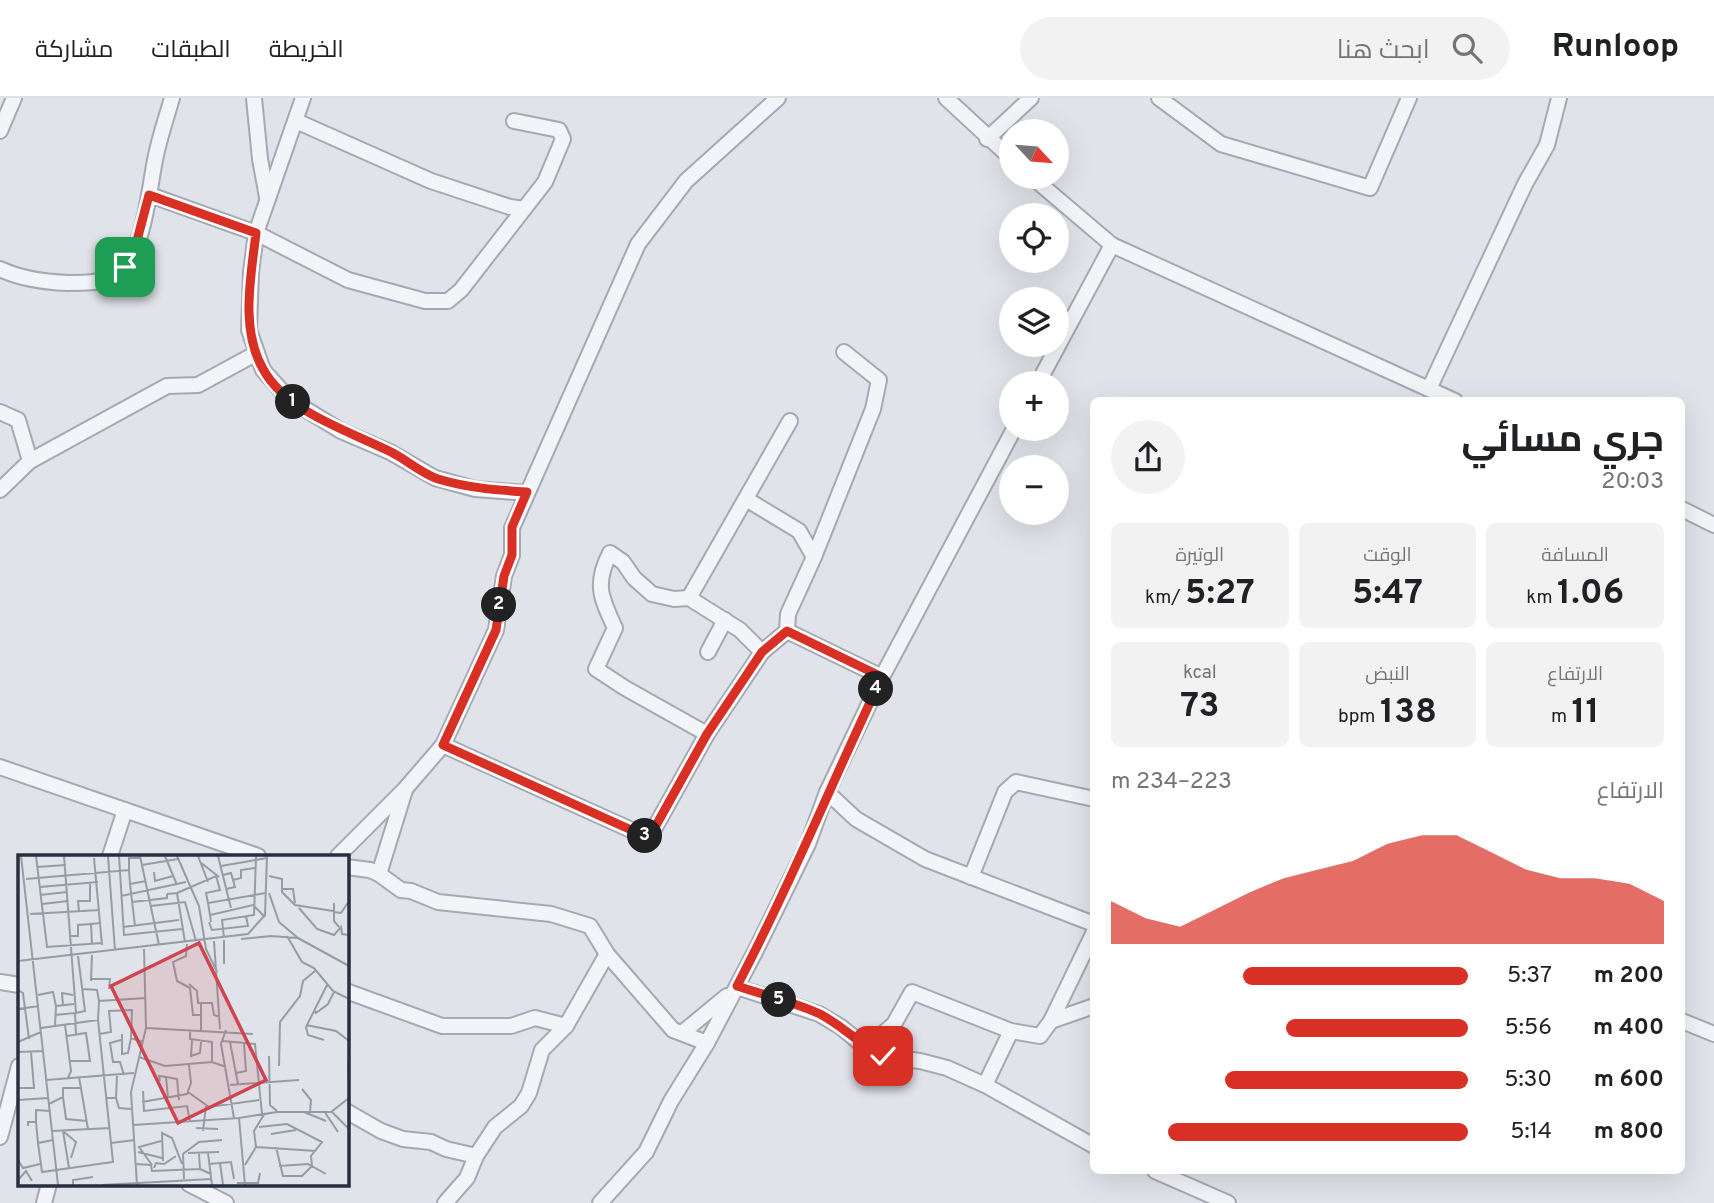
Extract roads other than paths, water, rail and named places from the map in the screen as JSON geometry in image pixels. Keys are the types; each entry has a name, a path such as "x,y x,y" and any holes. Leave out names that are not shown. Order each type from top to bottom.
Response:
{"street":[{"path":"2,98 8,112"},
{"path":"0,131 14,98"},
{"path":"0,269 14,276 48,282 83,283 114,277 125,267 135,248 172,98"},
{"path":"254,98 267,198"},
{"path":"303,98 256,233 251,272 249,330 263,370 289,399 341,431 390,452 435,478 475,489 527,492"},
{"path":"339,855 405,789 443,745 496,630 504,576 512,555 512,527 638,244 687,181 778,98"},
{"path":"946,98 999,149"},
{"path":"987,139 1031,98"},
{"path":"1159,98 1221,144 1370,188 1409,98"},
{"path":"1429,389 1525,184 1547,145 1559,98"},
{"path":"296,121 431,181 510,207 524,209"},
{"path":"149,195 256,233 348,280 425,301 448,301 461,290 545,182 563,139 559,130 514,121"},
{"path":"1046,189 1112,245 1446,397"},
{"path":"1044,371 1112,245"},
{"path":"443,745 649,838 707,734 762,652 787,631 788,614 814,557 873,409 879,380 844,352"},
{"path":"0,490 30,461 167,386 198,385 257,354"},
{"path":"0,412 18,420 30,461"},
{"path":"689,598 789,421"},
{"path":"600,1203 646,1152 671,1101 707,1043 808,844 827,792 882,677 1008,441"},
{"path":"746,499 799,531 814,557"},
{"path":"1685,510 1714,525"},
{"path":"707,734 596,669 615,628 602,595 600,572 610,553 623,562 634,578 652,594 674,599 689,598 740,629 762,652"},
{"path":"708,652 725,620"},
{"path":"787,631 882,677"},
{"path":"1,770 255,855"},
{"path":"971,877 1005,792 1011,785 1016,782 1090,798"},
{"path":"380,874 405,789"},
{"path":"827,792 856,819 925,859 1090,922"},
{"path":"110,855 125,810"},
{"path":"348,867 370,870 401,890 411,891 438,902 551,914 581,921 590,926 607,954 673,1030 707,1043"},
{"path":"866,1048 894,1024 912,992 1012,1031 1040,1036 1051,1021 1090,940"},
{"path":"445,1203 467,1178 476,1156 495,1127 521,1106 529,1093 542,1050 566,1026 607,954"},
{"path":"0,982 18,985"},
{"path":"682,1033 722,1002 737,986"},
{"path":"737,986 818,1014 841,1027 866,1048 883,1056 947,1068 985,1085 1090,1144"},
{"path":"348,992 442,1026 511,1026 535,1018 566,1026"},
{"path":"1051,1021 1090,1007"},
{"path":"1685,1022 1714,1034"},
{"path":"985,1085 1012,1031"},
{"path":"0,1138 18,1071"},
{"path":"348,1112 381,1131 403,1139 431,1142 446,1149 476,1156"},
{"path":"1162,1174 1228,1203"},
{"path":"194,1186 226,1203"}]}
